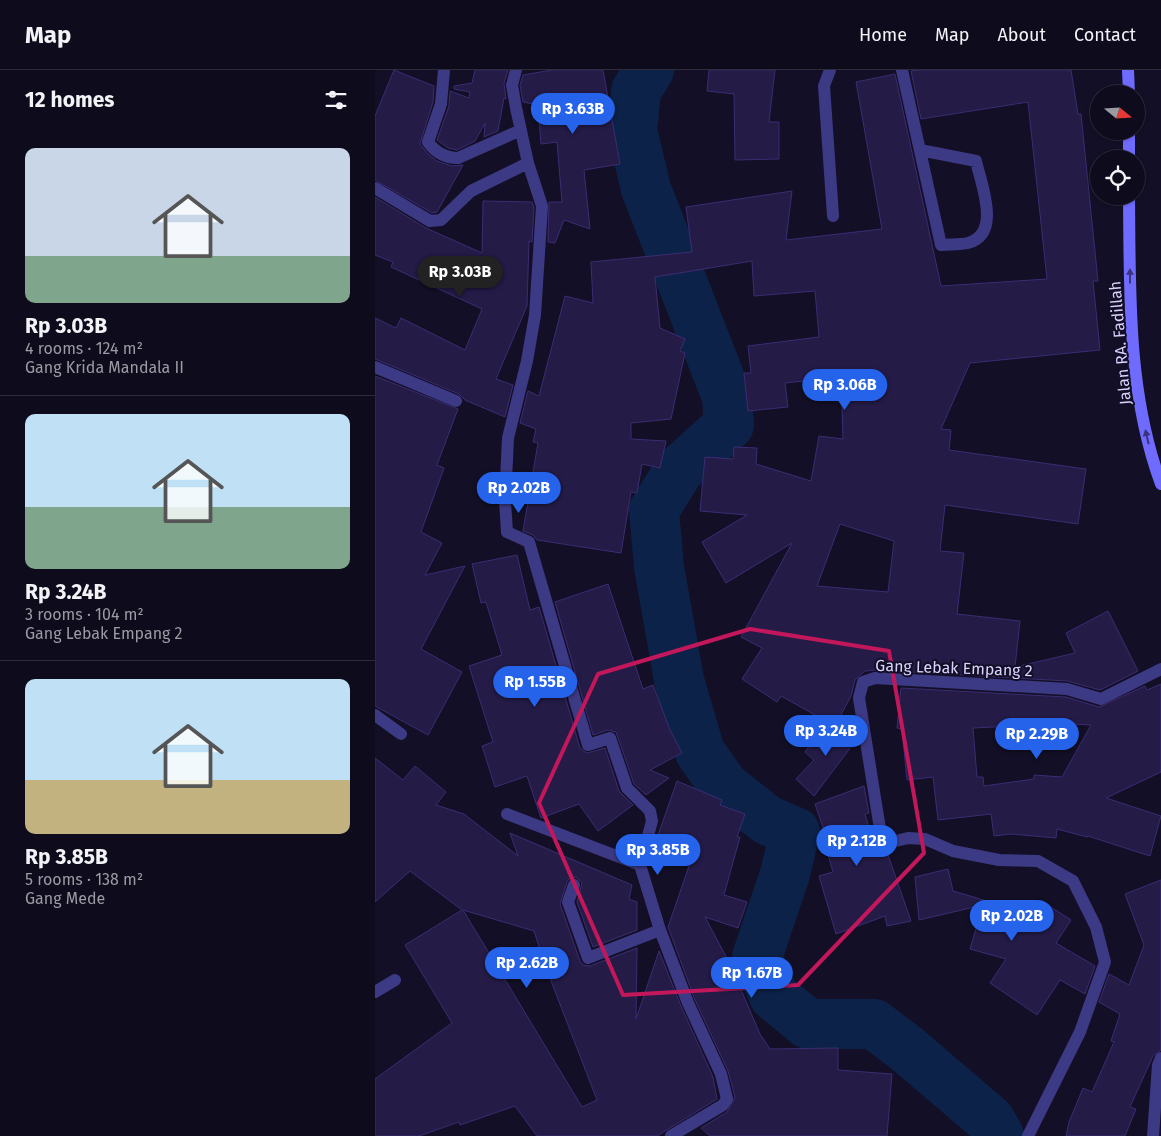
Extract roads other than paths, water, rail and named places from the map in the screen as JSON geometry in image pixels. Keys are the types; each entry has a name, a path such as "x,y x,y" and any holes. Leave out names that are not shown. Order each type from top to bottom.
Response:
{"main road":[{"path":"1129,70 1129,85"},
{"name":"Jalan RA. Fadillah","path":"1129,205 1130,309 1133,346 1142,414 1161,484"}],"street":[{"path":"444,70 441,104 428,142 432,148 448,158 458,158 521,130"},
{"path":"517,70 512,85 528,163 542,206 535,315 527,361 507,438 505,501 507,532 529,542 588,745 609,738 627,788 650,811 652,821 640,865 660,930 688,1003 721,1074 727,1099 723,1106 671,1136"},
{"path":"830,70 824,86 833,216"},
{"path":"902,70 919,150 941,244 969,243 985,232 989,218 976,161 919,150"},
{"path":"375,188 429,221 441,220 471,191 528,163"},
{"path":"375,367 456,401"},
{"name":"Gang Lebak Empang 2","path":"1028,1136 1080,1032 1105,962 1096,926 1073,881 1038,861 999,860 953,851 925,839 908,838 892,842 881,835 859,698 863,682 875,678 1067,690 1101,699 1161,669"},
{"path":"375,716 401,734"},
{"path":"507,814 640,865"},
{"path":"574,885 569,902 588,958 660,930"},
{"path":"375,992 395,980"},
{"path":"1153,1136 1158,1065 1161,1058"}],"waterway":[{"path":"649,70 636,91 632,130 646,189 727,397 729,425 679,470 654,510 659,567 679,680 700,752 724,786 767,820 795,832 785,874 757,957 774,996 808,1024 874,1024 907,1049 990,1120 999,1136"}]}
